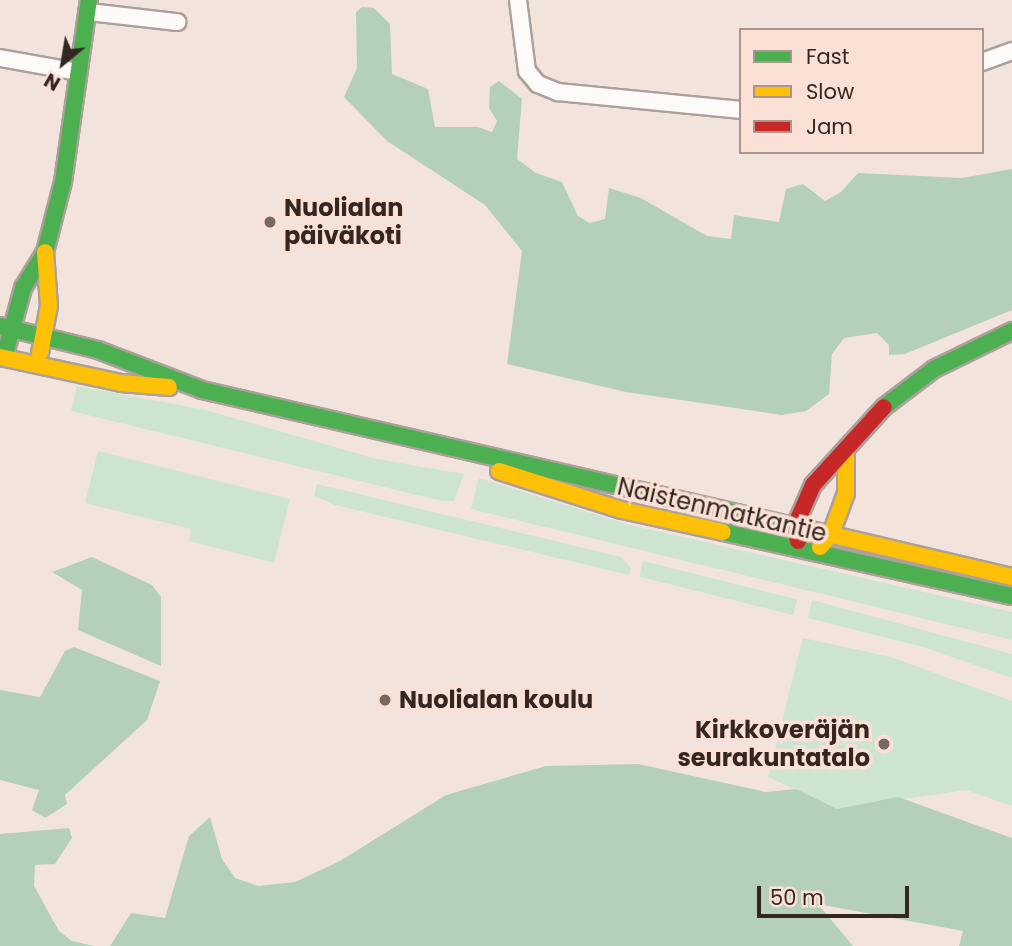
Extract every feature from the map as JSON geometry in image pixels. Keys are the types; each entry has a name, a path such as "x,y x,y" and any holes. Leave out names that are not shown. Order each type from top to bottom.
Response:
{"main road":[{"path":"2,358 5,328 23,288 45,253 67,159 89,6"},
{"path":"37,365 49,285 45,253"},
{"name":"Naistenmatkantie","path":"5,328 98,351 202,390 429,446 532,464 1012,577"},
{"path":"846,450 846,493 831,534 807,553 795,526 813,485 880,410 909,385 1012,331"},
{"name":"Naistenmatkantie","path":"2,358 121,383 202,390"},
{"name":"Naistenmatkantie","path":"429,446 574,498 807,553 1012,596"}],"street":[{"path":"518,0 527,71 538,84 558,92 739,110"},
{"path":"89,6 177,22"},
{"path":"984,61 1012,51"},
{"path":"0,58 78,72"}],"green space":[{"path":"362,7 374,8 390,24 392,74 428,89 435,127 478,127 492,132 497,121 489,108 490,87 499,81 522,99 517,159 536,173 562,182 578,216 590,223 605,219 609,188 641,198 707,236 731,239 734,215 779,222 786,189 803,184 825,201 841,192 858,173 962,178 1012,169 1012,310 905,354 889,355 889,345 877,333 844,338 832,354 829,394 806,411 782,415 626,392 507,364 522,251 485,205 387,141 344,97 357,68 356,12"},
{"path":"77,386 206,410 377,459 464,474 454,501 442,501 71,411"},
{"path":"98,451 290,499 274,563 189,541 191,529 85,503"},
{"path":"479,478 626,524 1012,612 1012,640 471,509"},
{"path":"317,484 621,557 631,568 629,575 335,505 314,496"},
{"path":"92,557 152,585 161,597 161,666 78,630 82,590 52,572"},
{"path":"643,561 797,599 793,615 639,577"},
{"path":"812,600 1012,654 1012,678 926,648 808,618"},
{"path":"803,638 891,657 1012,701 1012,806 966,790 837,809 768,777"},
{"path":"74,647 160,681 147,720 65,795 67,804 45,818 32,810 39,790 0,780 0,690 40,697 65,651"},
{"path":"638,764 766,792 796,789 837,809 898,797 1012,838 1012,946 959,946 963,931 818,904 853,946 110,946 131,913 165,918 189,836 210,817 222,859 235,878 258,886 295,882 340,861 446,795 546,766"},
{"path":"69,828 72,838 55,864 35,865 34,886 59,931 72,941 94,946 0,946 0,834"}],"traffic: fast":[{"path":"4,358 23,288 45,252 63,182 89,0"},
{"path":"0,326 98,350 202,390 824,533"},
{"path":"884,407 934,369 1012,331"},
{"path":"723,532 1012,596"}],"traffic: slow":[{"path":"40,353 49,306 45,252"},
{"path":"0,357 121,383 169,387"},
{"path":"820,547 831,534 846,493 846,450"},
{"path":"499,471 622,510 723,532"},
{"path":"824,533 1012,577"}],"traffic: jam":[{"path":"798,541 795,526 813,485 884,407"}],"place":[{"name":"Nuolialan päiväkoti","path":"270,222"},
{"name":"Nuolialan koulu","path":"385,700"},
{"name":"Kirkkoveräjän seurakuntatalo","path":"884,744"}]}
